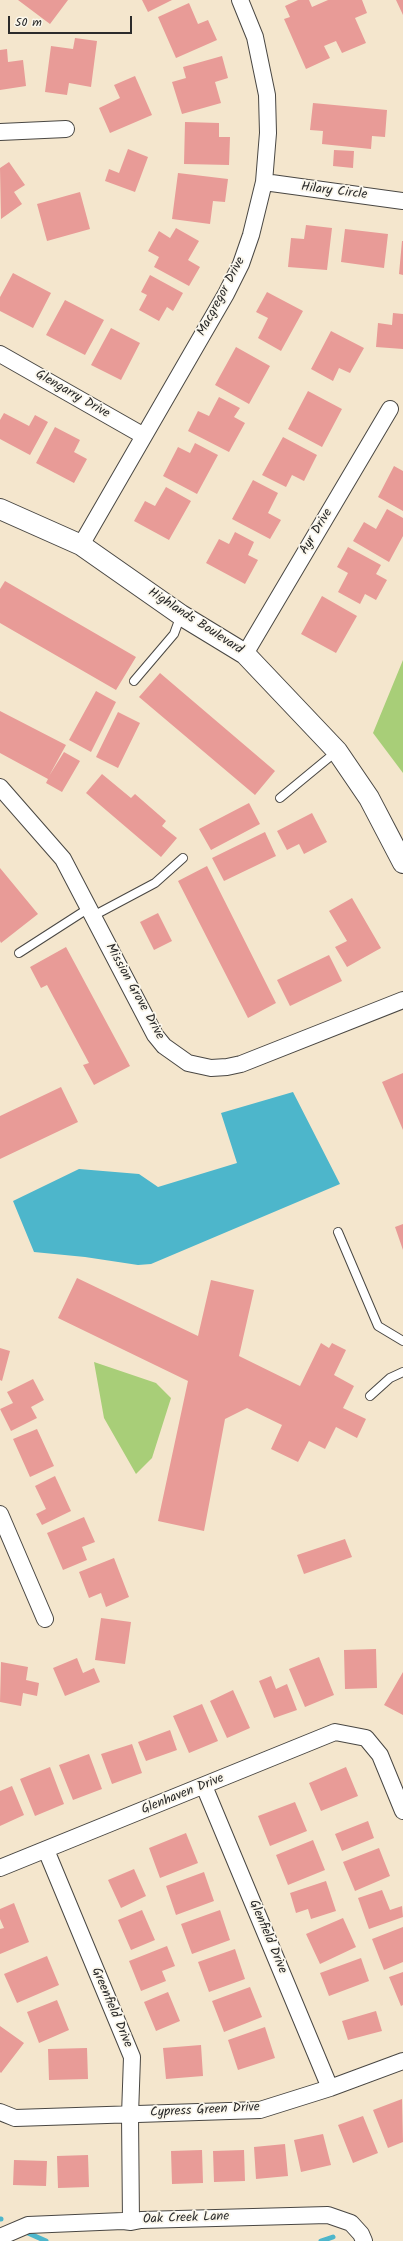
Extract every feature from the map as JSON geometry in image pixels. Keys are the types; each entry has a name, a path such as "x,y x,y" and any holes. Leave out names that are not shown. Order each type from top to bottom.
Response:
{"street":[{"name":"Macgregor Drive","path":"81,545 242,264 260,205 264,182 268,134 266,95 255,37 240,0"},
{"path":"0,132 66,129"},
{"name":"Hilary Circle","path":"264,182 403,201"},
{"name":"Glengarry Drive","path":"0,354 144,436"},
{"name":"Ayr Drive","path":"245,654 390,409"},
{"name":"Highlands Boulevard","path":"0,509 81,545 181,615 245,654 337,752 368,798 403,863"},
{"name":"Mission Grove Drive","path":"0,787 63,859 155,1035 176,1056 199,1067 227,1067 241,1064 403,1000"},
{"path":"0,1514 46,1619"},
{"name":"Glenhaven Drive","path":"0,1868 335,1732 366,1738 380,1755 403,1811"},
{"name":"Glenfield Drive","path":"204,1786 330,2088"},
{"name":"Greenfield Drive","path":"46,1850 132,2057 130,2115 132,2222"},
{"name":"Cypress Green Drive","path":"0,2112 15,2118 260,2110 330,2088 403,2061"},
{"name":"Oak Creek Lane","path":"0,2237 28,2225 124,2221 132,2222 141,2220 328,2215 350,2223 361,2234 364,2241"}],"lane":[{"path":"134,681 174,634 181,615"},
{"path":"280,798 337,752"},
{"path":"18,953 91,912 155,882 183,858"},
{"path":"338,1232 378,1326 403,1341"},
{"path":"370,1396 390,1378 403,1372"}],"green space":[{"path":"403,660 403,773 373,733"},
{"path":"94,1362 156,1383 171,1398 152,1458 136,1474 104,1418"}],"water":[{"path":"293,1092 340,1184 151,1264 138,1265 85,1257 34,1252 13,1201 79,1169 139,1174 158,1187 237,1163 221,1113"}],"building":[{"path":"18,0 68,0 50,24"},
{"path":"142,0 172,0 148,12"},
{"path":"298,0 309,0 312,7 328,0 362,0 367,13 355,18 366,43 342,53 336,41 324,46 330,58 306,69 284,19 290,17 285,6"},
{"path":"396,0 403,0 403,15"},
{"path":"189,3 198,24 208,20 217,40 176,58 158,17"},
{"path":"75,38 97,41 91,87 69,83 67,95 45,92 51,46 73,49"},
{"path":"7,49 8,62 23,60 26,86 0,90 0,50"},
{"path":"222,56 228,78 215,82 221,103 182,114 172,82 186,78 183,67"},
{"path":"135,76 152,115 110,133 99,108 120,98 114,85"},
{"path":"313,103 387,110 385,137 372,136 371,149 322,144 323,131 310,130"},
{"path":"185,122 219,123 219,137 230,137 229,165 184,164"},
{"path":"128,149 148,157 135,192 105,181 109,169 119,173"},
{"path":"334,150 354,151 353,168 333,166"},
{"path":"9,162 25,185 14,192 22,204 1,219 0,168"},
{"path":"178,173 228,179 225,202 213,201 210,224 172,219"},
{"path":"80,192 90,229 47,241 37,204"},
{"path":"306,225 332,228 327,270 288,267 291,238 304,239"},
{"path":"176,228 199,241 188,260 200,267 189,286 154,267 159,257 148,251 159,231 170,238"},
{"path":"345,229 388,234 384,268 341,262"},
{"path":"403,241 403,275 399,274"},
{"path":"13,273 51,293 33,328 0,311 0,297"},
{"path":"150,275 183,293 173,311 167,307 159,321 139,310 147,295 141,292"},
{"path":"267,292 303,311 281,351 258,338 268,318 256,312"},
{"path":"65,300 104,320 85,355 46,335"},
{"path":"393,313 403,314 403,349 376,347 378,323 392,325"},
{"path":"111,328 140,343 121,380 91,365"},
{"path":"331,331 364,348 350,373 339,368 333,381 311,369"},
{"path":"236,347 270,366 249,404 215,385"},
{"path":"308,391 342,409 322,447 288,429"},
{"path":"219,397 240,408 234,417 245,423 229,452 188,431 198,411 209,416"},
{"path":"4,413 29,426 35,415 48,422 30,455 0,439 0,420"},
{"path":"55,427 80,440 74,452 87,459 74,483 36,463"},
{"path":"283,437 317,455 304,481 292,475 286,487 262,475"},
{"path":"195,443 218,455 197,494 163,476 178,447 190,453"},
{"path":"394,466 403,471 403,511 378,497"},
{"path":"253,480 278,493 268,513 281,520 270,539 232,519"},
{"path":"166,487 191,501 169,540 134,521 145,501 155,506"},
{"path":"387,509 403,518 403,536 389,562 353,541 364,522 376,529"},
{"path":"235,532 254,542 248,555 258,560 245,584 206,563 219,539 229,544"},
{"path":"348,547 381,565 376,574 387,580 376,600 365,594 360,604 338,592 348,573 337,567"},
{"path":"5,581 136,657 116,690 0,623 0,589"},
{"path":"322,596 357,616 336,653 301,634"},
{"path":"160,673 275,771 255,795 139,697"},
{"path":"96,691 116,702 91,752 69,740"},
{"path":"0,711 66,745 49,776 64,752 80,761 62,792 46,783 48,779 0,753"},
{"path":"118,712 140,723 118,768 96,757"},
{"path":"102,774 131,798 135,794 166,821 162,826 177,838 161,857 86,793"},
{"path":"249,803 260,824 211,850 199,829"},
{"path":"312,813 327,842 304,854 299,844 287,850 277,831"},
{"path":"265,832 276,856 224,881 212,858"},
{"path":"207,866 276,1003 248,1018 178,881"},
{"path":"0,868 38,914 1,943 0,941"},
{"path":"352,898 381,948 347,967 335,947 347,941 329,911"},
{"path":"158,913 172,941 154,950 140,922"},
{"path":"66,947 130,1066 94,1085 83,1065 89,1063 47,985 41,988 30,967"},
{"path":"329,955 342,981 290,1006 277,980"},
{"path":"403,1073 403,1130 382,1082"},
{"path":"61,1087 78,1122 0,1159 0,1116"},
{"path":"403,1224 403,1250 395,1227"},
{"path":"77,1278 198,1336 211,1280 254,1290 239,1356 300,1386 321,1343 329,1348 332,1343 346,1350 334,1375 354,1386 343,1408 366,1419 357,1438 336,1427 325,1449 309,1441 298,1462 271,1449 282,1425 247,1408 225,1419 204,1531 158,1521 188,1381 58,1318"},
{"path":"0,1348 10,1351 2,1381 0,1380"},
{"path":"33,1379 44,1400 31,1407 37,1418 11,1431 0,1409 13,1403 7,1392"},
{"path":"37,1429 54,1466 30,1477 13,1439"},
{"path":"55,1476 71,1511 42,1525 36,1514 46,1509 35,1486"},
{"path":"84,1517 95,1542 82,1547 87,1560 63,1570 47,1533"},
{"path":"345,1539 352,1557 304,1574 297,1555"},
{"path":"114,1558 129,1597 106,1607 101,1593 89,1598 79,1572"},
{"path":"101,1618 131,1622 125,1664 95,1660"},
{"path":"376,1649 377,1688 345,1689 344,1650"},
{"path":"319,1657 334,1695 305,1707 289,1669"},
{"path":"77,1658 83,1673 94,1668 100,1682 65,1696 53,1668"},
{"path":"1,1662 28,1667 26,1680 39,1683 37,1696 23,1693 21,1706 0,1702"},
{"path":"403,1672 403,1715 384,1705"},
{"path":"271,1676 276,1689 287,1684 297,1710 274,1718 259,1681"},
{"path":"233,1690 250,1728 227,1738 210,1701"},
{"path":"202,1704 218,1741 189,1753 173,1716"},
{"path":"170,1730 177,1750 146,1761 138,1742"},
{"path":"132,1744 142,1773 112,1784 101,1754"},
{"path":"89,1754 102,1789 73,1800 59,1765"},
{"path":"50,1767 64,1804 35,1816 20,1779"},
{"path":"346,1767 358,1796 321,1811 309,1783"},
{"path":"12,1786 24,1815 0,1826 0,1791"},
{"path":"295,1802 307,1831 270,1846 258,1816"},
{"path":"368,1821 374,1838 342,1851 335,1834"},
{"path":"186,1833 198,1863 160,1878 149,1848"},
{"path":"313,1840 325,1870 288,1885 276,1855"},
{"path":"379,1848 390,1876 355,1891 343,1862"},
{"path":"134,1869 146,1896 121,1908 108,1880"},
{"path":"204,1872 214,1901 176,1915 166,1886"},
{"path":"326,1881 336,1911 311,1919 308,1909 296,1913 290,1893"},
{"path":"382,1890 390,1910 402,1906 403,1917 369,1929 358,1898"},
{"path":"14,1903 29,1942 0,1954 0,1929 4,1928 0,1919 0,1909"},
{"path":"142,1910 155,1940 131,1950 118,1920"},
{"path":"220,1910 230,1940 192,1954 181,1924"},
{"path":"343,1918 356,1947 320,1964 306,1934"},
{"path":"403,1927 403,1962 384,1970 372,1939"},
{"path":"167,1946 175,1966 162,1971 166,1981 141,1991 129,1961"},
{"path":"235,1949 245,1979 209,1992 198,1962"},
{"path":"47,1956 59,1985 17,2003 4,1974"},
{"path":"361,1958 369,1981 329,1996 320,1973"},
{"path":"403,1972 403,2005 401,2006 389,1977"},
{"path":"250,1987 262,2017 224,2032 212,2001"},
{"path":"168,1992 180,2021 156,2031 144,2002"},
{"path":"57,2000 69,2030 39,2043 27,2012"},
{"path":"376,2011 382,2031 348,2040 342,2021"},
{"path":"0,2026 24,2043 1,2073 0,2072"},
{"path":"265,2027 275,2058 238,2070 228,2040"},
{"path":"201,2045 203,2076 166,2079 163,2048"},
{"path":"87,2048 88,2079 49,2080 48,2049"},
{"path":"402,2099 403,2142 388,2148 373,2110"},
{"path":"363,2116 378,2153 353,2163 338,2125"},
{"path":"323,2134 331,2165 301,2172 294,2140"},
{"path":"285,2144 288,2176 256,2179 254,2147"},
{"path":"202,2150 203,2183 172,2184 171,2151"},
{"path":"244,2150 245,2181 214,2182 213,2151"},
{"path":"88,2155 89,2187 58,2188 57,2156"},
{"path":"14,2160 47,2161 46,2186 13,2185"}],"waterway":[{"path":"28,2233 46,2241"},
{"path":"321,2241 333,2237"}]}
